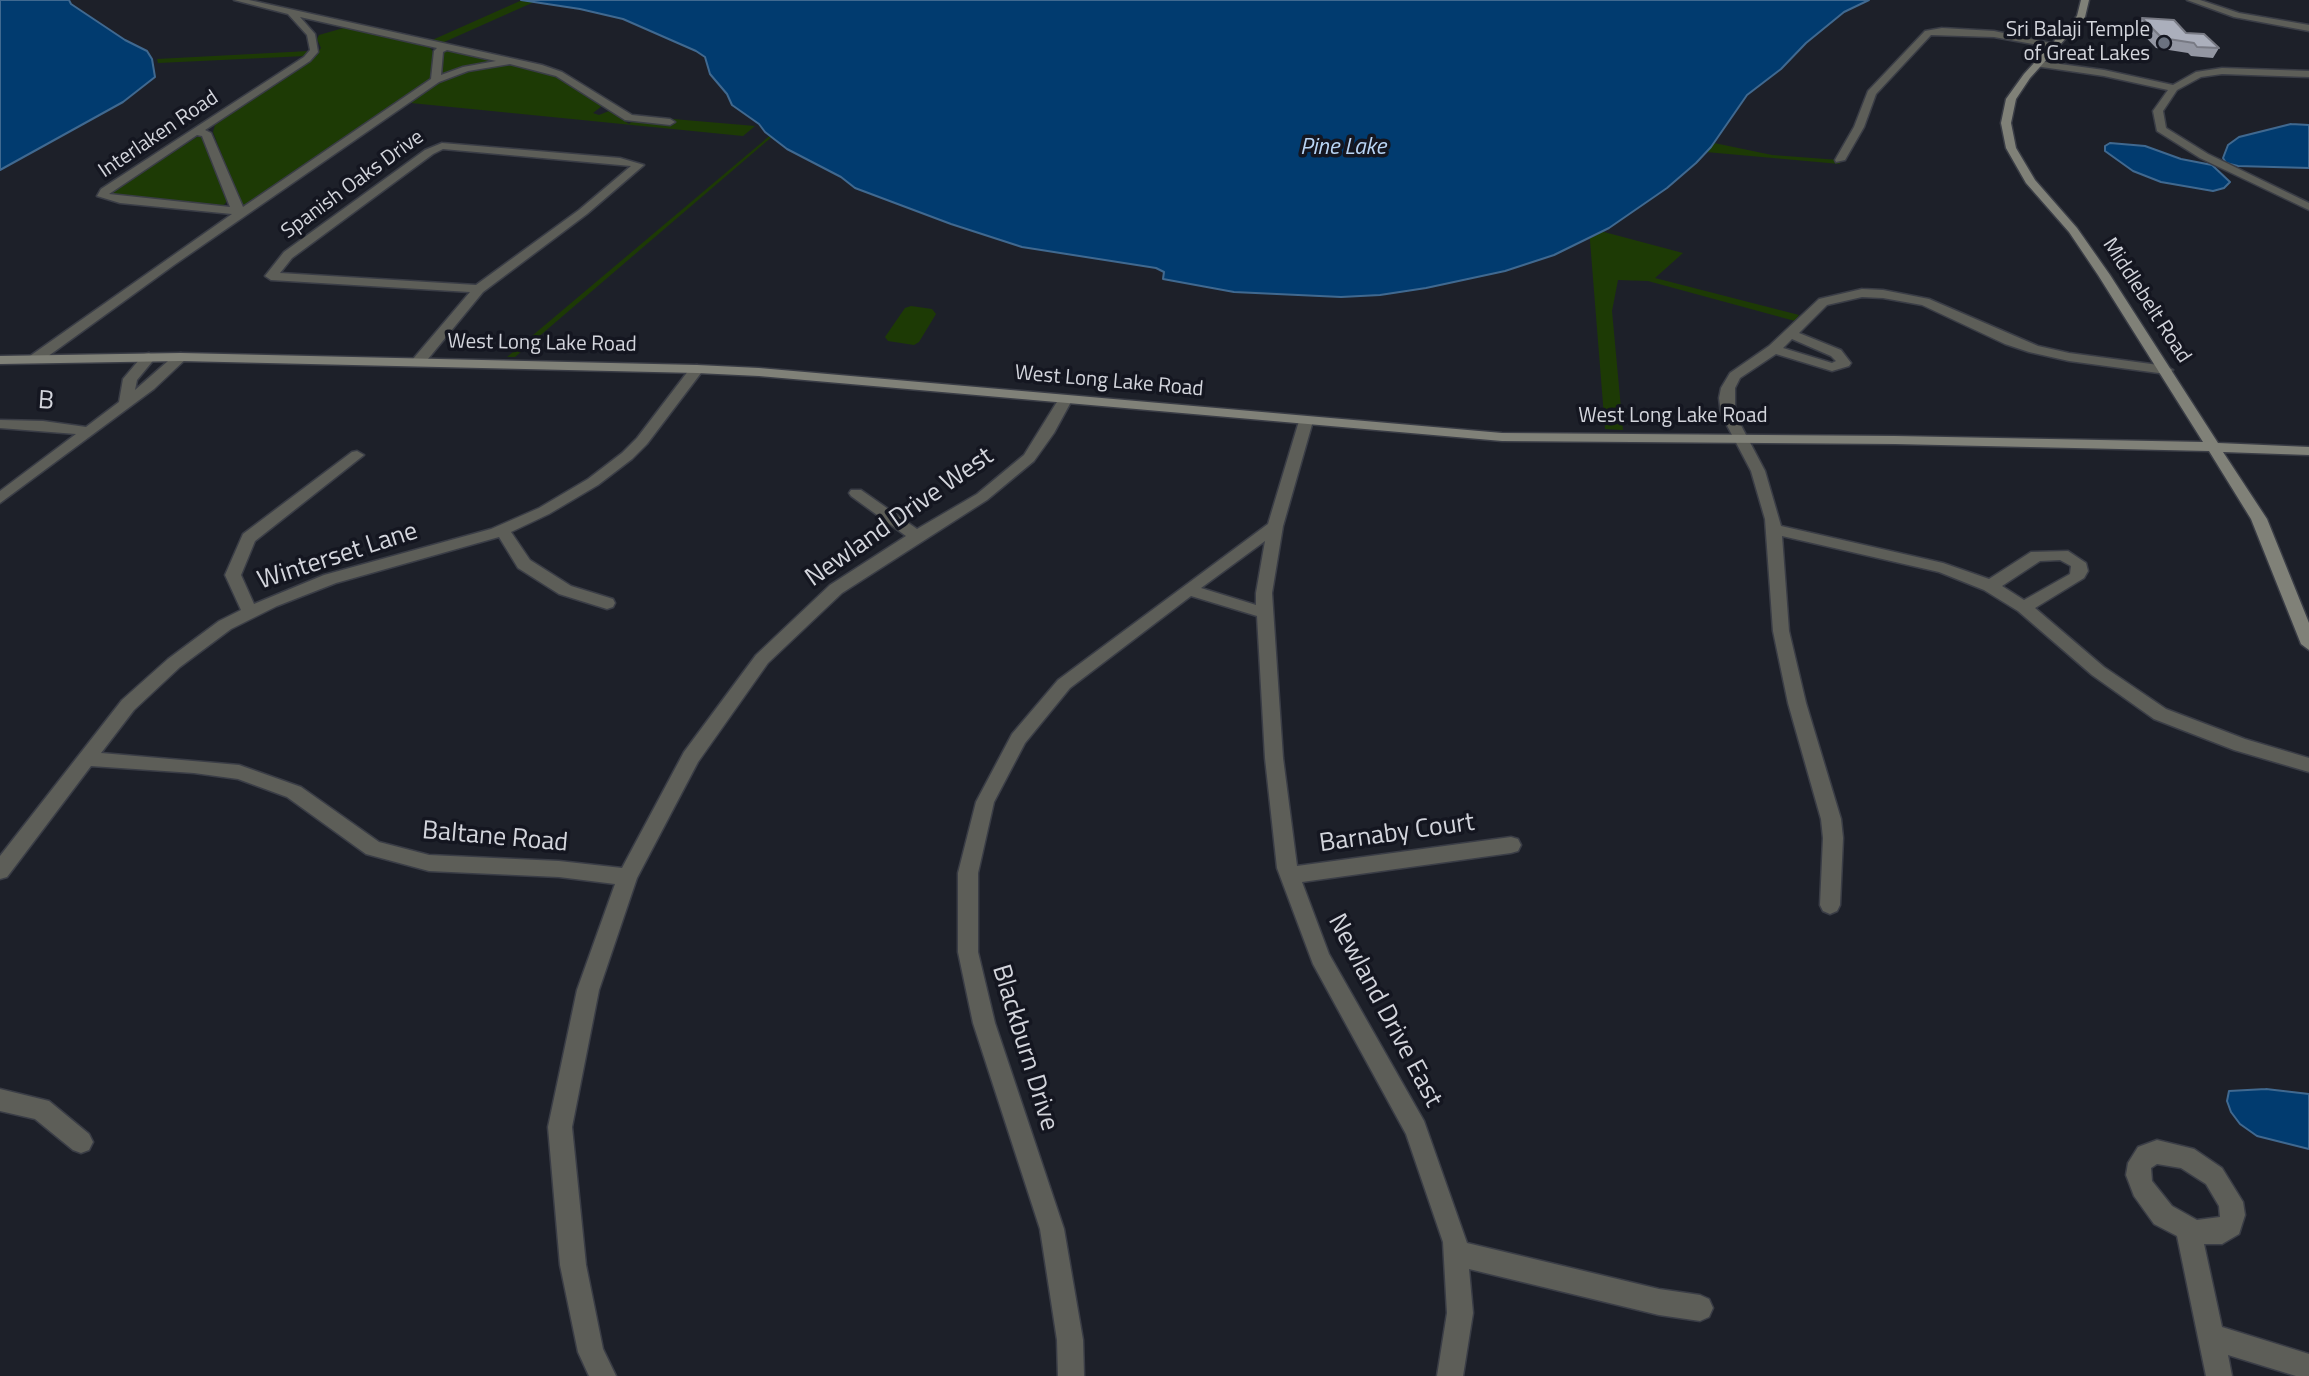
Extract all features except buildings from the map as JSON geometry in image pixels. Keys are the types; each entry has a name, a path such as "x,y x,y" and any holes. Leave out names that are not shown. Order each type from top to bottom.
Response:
{"main road":[{"name":"Middlebelt Road","path":"2085,0 2083,14 2038,64 2009,104 2006,124 2011,148 2030,181 2085,247 2259,519 2309,644"},
{"name":"West Long Lake Road","path":"0,360 181,357 697,369 759,372 1502,437 2214,446 2309,451"}],"street":[{"path":"238,0 559,74 629,118 670,122"},
{"path":"2191,0 2237,15 2309,28"},
{"path":"292,13 311,34 342,24"},
{"path":"1840,160 1859,127 1871,93 1928,33 1942,31 1994,34 2055,45"},
{"name":"Interlaken Road","path":"243,212 103,196 105,191 307,59 315,50 311,34"},
{"path":"436,80 439,51 445,47"},
{"path":"35,359 436,80 451,72 510,61"},
{"path":"2038,64 2104,72 2174,88"},
{"path":"2309,74 2222,71 2199,74 2174,88 2158,111 2161,129 2204,156 2309,206"},
{"path":"197,132 206,133 235,206 243,212"},
{"name":"Spanish Oaks Drive","path":"418,362 479,289 583,212 639,164 620,160 442,146 429,152 288,255 271,276 479,289"},
{"path":"1830,905 1833,838 1831,819 1797,703 1781,631 1773,519 1758,471 1738,438 1726,406 1728,388 1735,376 1774,349 1823,302 1846,295 1883,294 1944,309 2010,341 2034,349 2069,357 2166,370"},
{"path":"1774,349 1832,367 1844,363 1836,353 1791,334"},
{"path":"126,403 130,379 149,357"},
{"path":"0,498 126,403 181,357"},
{"name":"Winterset Lane","path":"0,871 128,705 174,663 225,625 330,579 502,530 544,511 593,482 627,456 642,441 697,369"},
{"name":"Newland Drive West","path":"603,1376 591,1352 573,1265 561,1127 587,990 627,877 691,757 762,659 836,589 982,497 1029,458 1047,433 1065,400"},
{"name":"Newland Drive East","path":"1306,421 1275,526 1264,593 1274,758 1289,875 1320,957 1416,1129 1455,1242 1460,1313 1450,1376"},
{"name":"B","path":"0,424 88,430"},
{"path":"250,613 233,575 248,538 356,455"},
{"path":"0,483 18,484"},
{"path":"856,493 917,536"},
{"name":"Blackburn Drive","path":"1071,1376 1070,1340 1052,1229 984,1023 968,952 968,873 985,802 1018,739 1063,684 1275,526"},
{"path":"1773,529 1943,568 1990,586 2024,607 2098,671 2160,713 2240,745 2309,765"},
{"path":"502,530 524,564 565,590 607,603"},
{"path":"1990,586 2037,556 2062,555 2078,563 2080,570 2076,578 2024,607"},
{"path":"1190,590 1265,613"},
{"name":"Baltane Road","path":"86,759 194,766 239,772 294,792 373,848 429,863 559,869 627,877"},
{"name":"Barnaby Court","path":"1289,875 1511,845"},
{"path":"0,1100 41,1109 81,1142"},
{"path":"2188,1230 2220,1376"},
{"path":"1456,1253 1659,1301 1700,1308"},
{"path":"2213,1337 2309,1367"}],"green space":[{"path":"520,1 534,2 442,43 430,41"},
{"path":"347,27 427,44 434,53 430,80 246,206 241,205 213,132 215,125 314,56 321,48 317,39 319,35"},
{"path":"447,50 494,59 490,63 442,74 443,53"},
{"path":"309,51 305,56 158,63 157,59"},
{"path":"520,65 552,74 602,106 593,113 599,115 609,111 629,124 638,116 755,126 743,136 411,103 434,85 457,73 491,66"},
{"path":"773,133 774,135 515,357 507,357"},
{"path":"197,137 203,137 227,201 224,205 110,193"},
{"path":"1714,143 1772,155 1839,160 1840,164 1706,152"},
{"path":"1589,228 1683,253 1655,278 1799,315 1795,321 1648,281 1618,280 1612,311 1623,430 1605,429"},
{"path":"911,306 932,309 936,314 919,342 914,345 888,341 885,337 905,308"}],"water":[{"path":"0,0 69,0 125,40 147,51 152,59 155,77 123,102 0,170"},
{"name":"Pine Lake","path":"521,0 1869,0 1844,12 1806,43 1781,69 1747,95 1711,147 1696,163 1667,188 1609,228 1554,255 1505,271 1426,288 1380,295 1341,297 1234,292 1163,279 1164,272 1156,268 1022,247 951,224 855,188 841,177 787,149 732,105 727,94 710,74 705,57 696,51 623,19"},
{"path":"2291,124 2309,125 2309,168 2238,166 2226,163 2223,158 2228,145 2239,137"},
{"path":"2110,143 2145,146 2181,159 2212,165 2230,182 2224,188 2213,191 2161,182 2133,171 2105,151 2105,146"},
{"path":"2266,1089 2309,1094 2309,1149 2257,1136 2240,1124 2231,1112 2227,1101 2229,1091"}],"place":[{"name":"Sri Balaji Temple of Great Lakes","path":"2164,43"}]}
